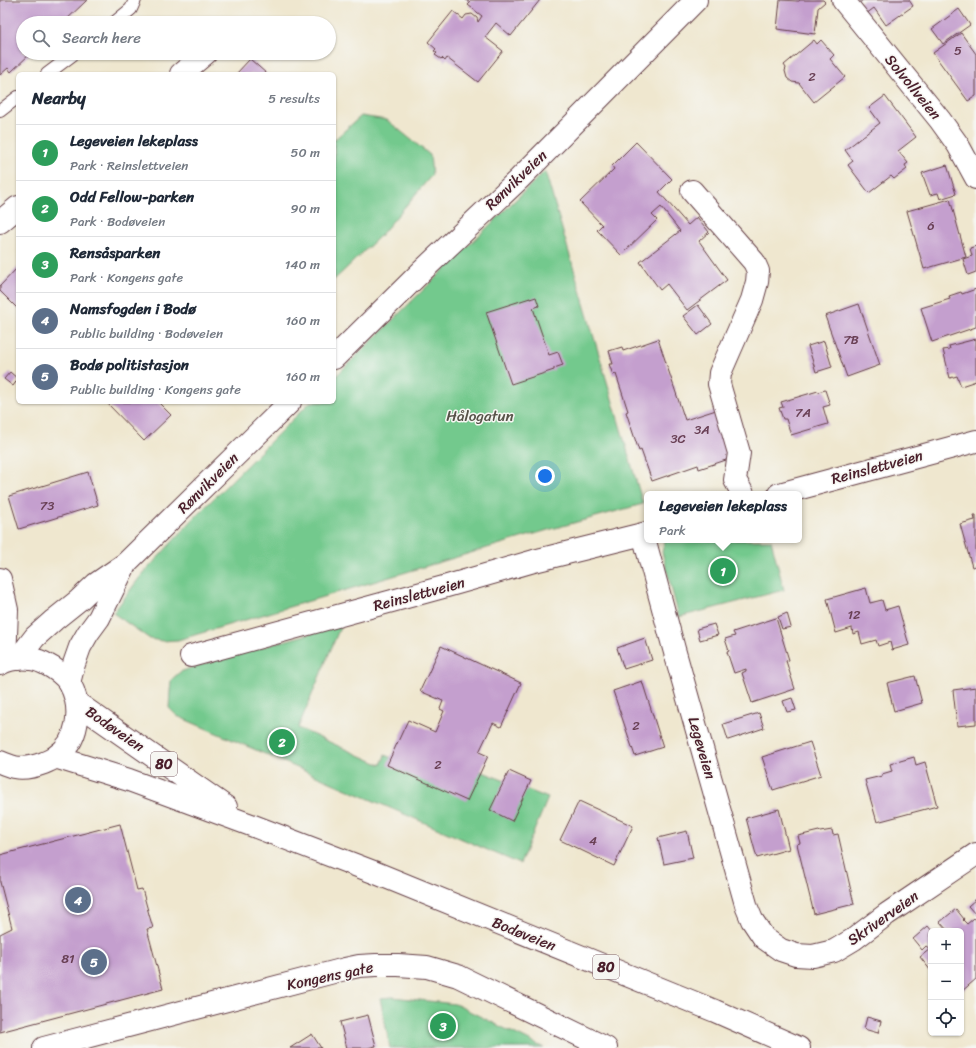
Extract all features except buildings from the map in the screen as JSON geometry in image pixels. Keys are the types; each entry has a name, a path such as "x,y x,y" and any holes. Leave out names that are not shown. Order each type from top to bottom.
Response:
{"main road":[{"name":"Rønvikveien","path":"336,356 518,179 696,0"},
{"name":"Solvollveien","path":"843,0 940,120 958,145 976,178"},
{"path":"183,72 198,60"},
{"path":"692,191 754,262 758,271 757,282 752,300 720,373 719,384 739,453 736,480 742,491"},
{"path":"0,222 16,210"},
{"name":"Rønvikveien","path":"8,661 96,584 125,564 288,404"},
{"name":"Reinslettveien","path":"790,491 976,441"},
{"name":"Reinslettveien","path":"191,656 534,561 644,533"},
{"name":"Legeveien","path":"648,543 674,649 747,908 752,920 764,938 781,950"},
{"name":"Rønvikveien","path":"55,757 66,747 74,734 78,718 73,693 74,664 80,647 99,618 125,564"},
{"path":"0,579 7,610 8,661"},
{"name":"80","path":"8,661 38,660 56,669 73,693"},
{"name":"Bodøveien","path":"73,693 251,825"},
{"path":"5,769 36,766 55,757"},
{"name":"Bodøveien","path":"55,757 129,780 376,873 700,1006 797,1048"},
{"name":"Skriverveien","path":"781,950 796,955 813,956 834,950 854,939 887,914 976,854"},
{"name":"Kongens gate","path":"44,1048 359,966 376,965 427,967 458,976 606,1048"}],"lane":[{"path":"122,16 131,9 135,0"},
{"path":"50,72 66,60"},
{"path":"0,111 16,99"}],"green space":[{"path":"361,116 387,120 430,155 432,175 380,236 336,278 336,138"},
{"name":"Hålogatun","path":"545,171 643,504 548,530 178,640 162,641 150,639 113,613 140,577 196,516 308,404 336,404 336,376"},
{"path":"664,543 772,543 784,590 679,617 662,552"},
{"path":"341,625 298,728 381,765 385,755 465,790 475,769 548,798 520,864 177,716 169,708 171,680 180,672 196,666"},
{"path":"393,997 455,1004 544,1048 390,1048 380,998"}],"place":[{"name":"Legeveien lekeplass","path":"723,571"},
{"name":"Odd Fellow-parken","path":"282,742"},
{"name":"Namsfogden i Bodø","path":"78,900"},
{"name":"Bodø politistasjon","path":"94,962"},
{"name":"Rensåsparken","path":"443,1026"}]}
